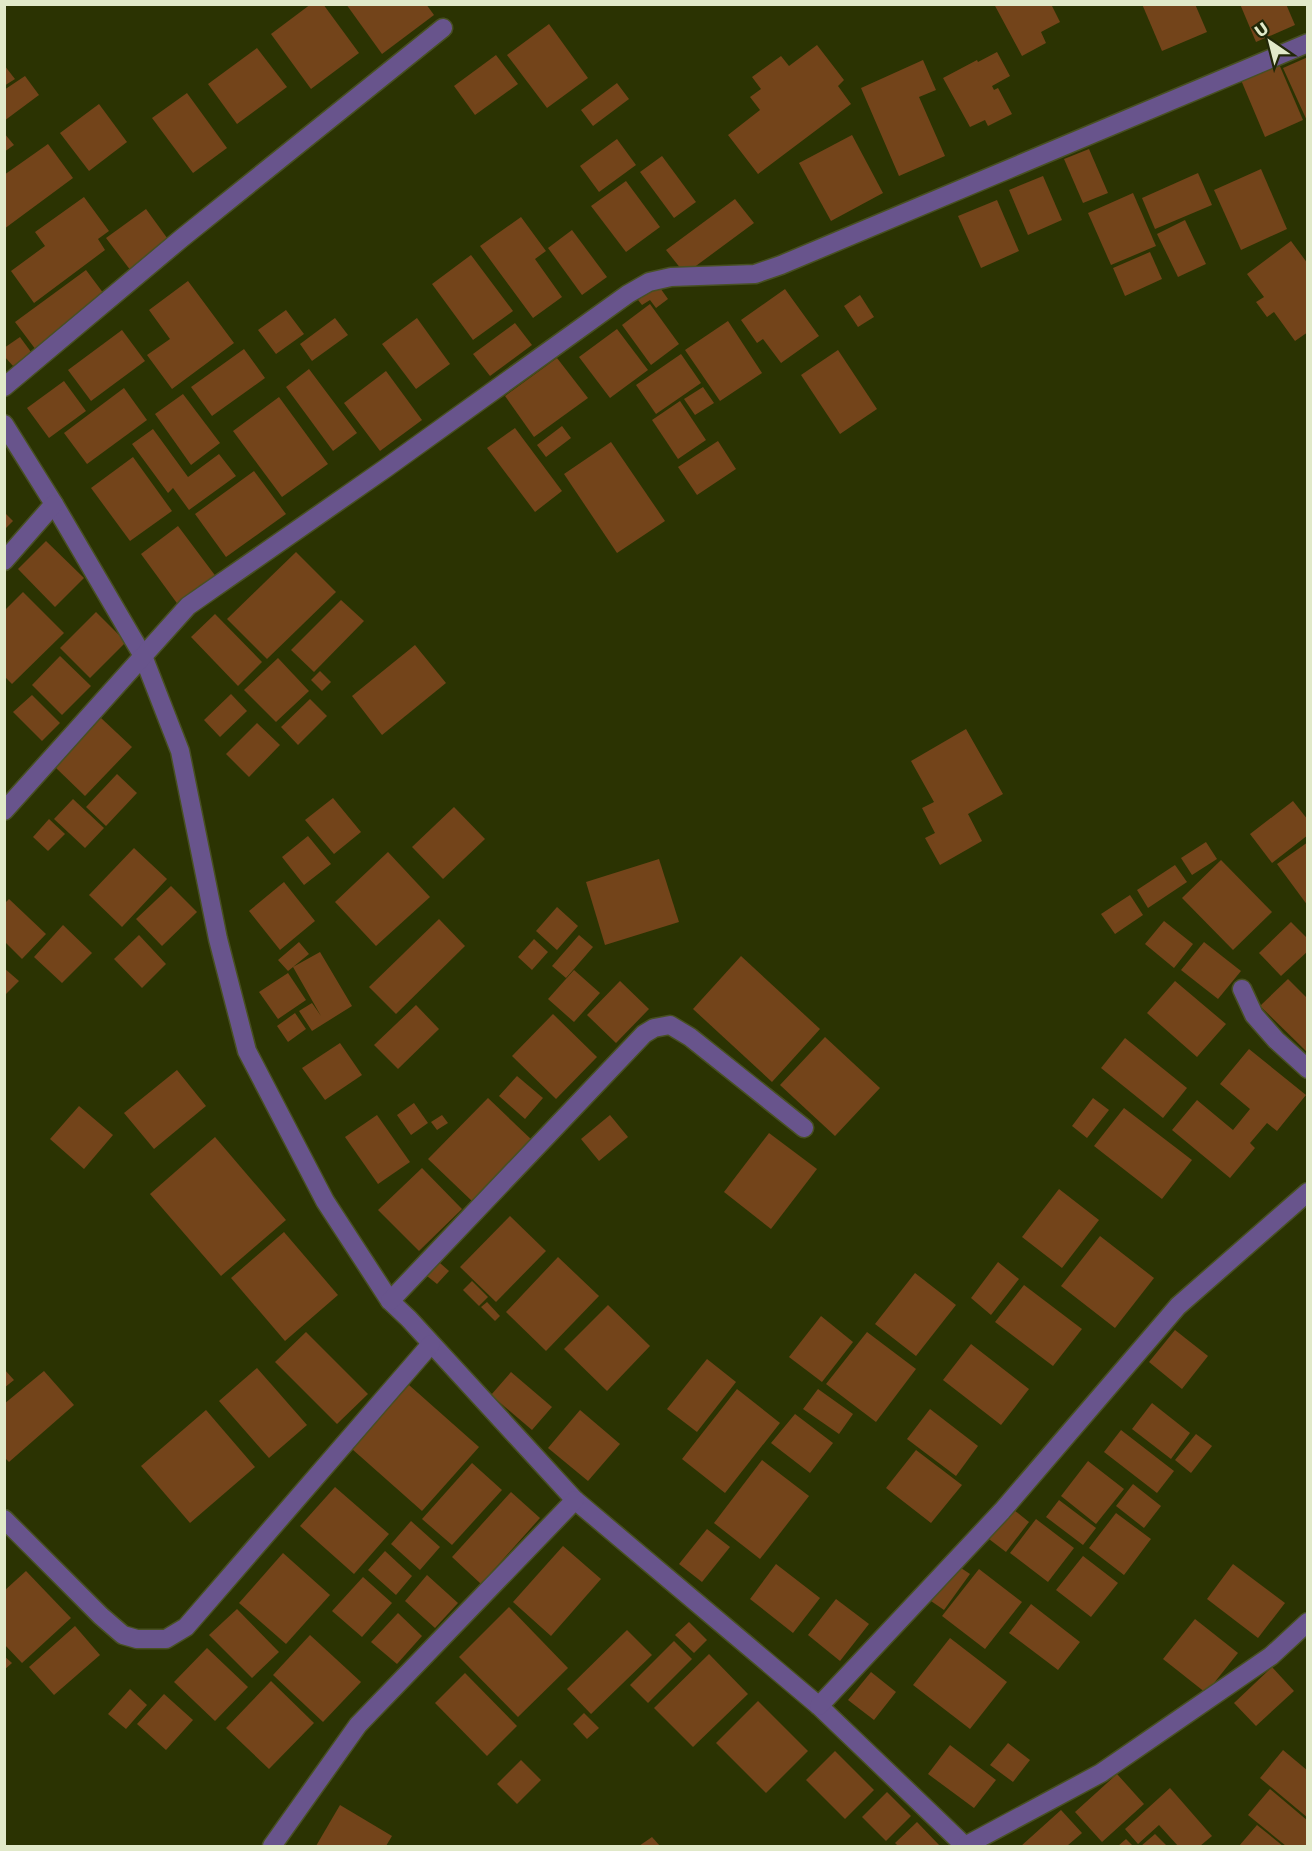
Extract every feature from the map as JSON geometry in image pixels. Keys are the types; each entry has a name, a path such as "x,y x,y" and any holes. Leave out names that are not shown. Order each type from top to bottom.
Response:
{"street":[{"path":"4,387 173,246 443,28"},
{"path":"4,811 188,606 628,294 649,282 671,277 754,274 781,265 1308,43"},
{"path":"7,436 54,504 143,656 180,751 218,939 247,1052 325,1201 390,1300 575,1500 819,1706 965,1846 1101,1773 1271,1656 1308,1622"},
{"path":"4,561 54,504"},
{"path":"1242,989 1254,1015 1276,1041 1308,1069"},
{"path":"390,1300 644,1034 654,1028 670,1025 690,1038 804,1128"},
{"path":"819,1706 1002,1511 1178,1306 1308,1192"},
{"path":"4,1519 123,1635 137,1639 166,1639 186,1627 431,1344"},
{"path":"272,1846 358,1725 575,1500"}],"building":[{"path":"311,4 323,4 359,53 311,89 271,34"},
{"path":"346,4 426,4 434,15 382,54"},
{"path":"994,4 1051,4 1060,22 1041,32 1046,43 1022,56"},
{"path":"1142,4 1195,4 1207,32 1162,51"},
{"path":"1240,4 1286,4 1295,25 1256,42"},
{"path":"549,24 588,78 547,108 507,55"},
{"path":"817,45 844,80 838,86 851,104 758,174 728,135 760,110 750,97 761,89 752,77 781,56 789,66"},
{"path":"257,48 287,87 237,124 208,84"},
{"path":"997,52 1010,76 992,86 994,90 998,88 1012,114 988,126 985,120 970,127 943,78"},
{"path":"496,55 518,84 475,115 454,86"},
{"path":"1308,57 1308,123 1283,68"},
{"path":"923,60 936,90 919,97 945,156 899,176 861,88"},
{"path":"1279,64 1303,120 1265,137 1241,80"},
{"path":"4,65 15,79 4,86"},
{"path":"25,76 39,95 4,121 4,90"},
{"path":"617,83 629,99 593,126 581,110"},
{"path":"187,93 227,148 193,173 152,118"},
{"path":"99,104 127,142 89,171 60,133"},
{"path":"4,133 14,145 4,152"},
{"path":"852,135 883,193 831,221 799,163"},
{"path":"617,139 636,165 599,192 580,166"},
{"path":"48,144 73,178 4,229 4,175"},
{"path":"1089,149 1108,193 1083,203 1064,159"},
{"path":"662,156 696,202 674,218 640,172"},
{"path":"1261,169 1287,229 1241,250 1214,190"},
{"path":"1198,173 1212,205 1155,229 1142,198"},
{"path":"1043,176 1062,220 1028,235 1009,190"},
{"path":"626,181 660,227 626,252 591,206"},
{"path":"1133,193 1156,246 1111,265 1088,213"},
{"path":"84,197 109,231 98,239 105,250 34,303 11,271 45,246 35,232"},
{"path":"735,199 754,223 685,274 666,250"},
{"path":"997,200 1019,251 981,268 958,216"},
{"path":"146,209 170,242 131,271 106,238"},
{"path":"521,217 546,251 535,259 562,297 533,318 480,246"},
{"path":"1185,220 1206,264 1178,277 1157,234"},
{"path":"572,230 607,277 582,295 548,248"},
{"path":"1291,241 1308,264 1308,332 1295,341 1274,312 1267,317 1256,302 1264,297 1247,274"},
{"path":"1150,252 1162,279 1125,296 1113,268"},
{"path":"471,255 513,311 473,340 432,284"},
{"path":"86,270 107,298 36,350 15,322"},
{"path":"188,281 234,343 172,389 147,355 170,339 149,310"},
{"path":"658,285 668,299 656,308 650,300 642,305 638,300"},
{"path":"785,289 819,336 781,363 763,339 757,343 741,320"},
{"path":"860,295 874,317 858,327 844,306"},
{"path":"650,304 679,344 651,365 622,325"},
{"path":"286,310 304,334 276,354 258,330"},
{"path":"335,318 348,335 312,361 300,344"},
{"path":"417,318 450,364 416,389 382,344"},
{"path":"728,321 762,373 720,401 685,350"},
{"path":"515,323 532,345 490,376 473,354"},
{"path":"617,329 648,370 610,398 579,357"},
{"path":"122,330 145,361 91,401 68,370"},
{"path":"20,337 31,352 13,366 4,356 4,348"},
{"path":"244,349 265,378 212,416 191,387"},
{"path":"838,350 877,409 840,434 801,375"},
{"path":"681,354 701,383 656,414 636,385"},
{"path":"557,358 588,398 534,437 505,396"},
{"path":"309,369 357,433 333,451 286,387"},
{"path":"386,371 422,420 380,451 344,403"},
{"path":"64,381 86,411 49,438 27,408"},
{"path":"703,387 714,403 695,415 684,399"},
{"path":"124,388 147,420 87,464 64,433"},
{"path":"183,394 220,443 191,465 155,414"},
{"path":"279,397 328,464 282,497 233,431"},
{"path":"680,401 706,440 678,459 652,420"},
{"path":"562,426 571,438 546,457 537,445"},
{"path":"515,428 562,491 535,512 487,448"},
{"path":"153,429 188,477 219,454 236,476 189,510 173,488 168,493 132,444"},
{"path":"718,441 736,469 697,495 678,467"},
{"path":"611,442 665,521 617,553 564,474"},
{"path":"133,457 172,511 130,541 91,488"},
{"path":"254,471 286,514 226,557 195,514"},
{"path":"4,512 13,521 4,530"},
{"path":"178,526 217,578 179,606 141,554"},
{"path":"46,541 84,578 55,607 18,569"},
{"path":"296,552 336,592 267,659 227,619"},
{"path":"23,592 64,633 12,684 4,676 4,611"},
{"path":"341,600 364,621 314,672 291,650"},
{"path":"96,612 126,642 90,678 60,648"},
{"path":"215,614 262,662 238,686 191,637"},
{"path":"415,645 446,683 382,735 352,696"},
{"path":"60,656 91,686 62,715 32,685"},
{"path":"278,658 309,691 276,722 244,690"},
{"path":"320,671 331,682 322,691 311,680"},
{"path":"231,694 247,711 220,737 204,720"},
{"path":"32,695 60,723 42,741 13,712"},
{"path":"310,699 327,716 298,745 281,727"},
{"path":"101,718 132,747 85,796 55,767"},
{"path":"257,723 280,745 249,777 226,754"},
{"path":"966,729 1003,794 968,814 982,841 940,865 925,838 935,833 922,808 934,802 911,761"},
{"path":"117,774 137,793 106,826 86,807"},
{"path":"333,798 361,832 334,854 305,820"},
{"path":"73,799 104,828 85,848 54,819"},
{"path":"1293,801 1308,820 1308,835 1272,863 1250,834"},
{"path":"454,807 485,839 443,879 412,847"},
{"path":"49,819 65,834 48,851 33,837"},
{"path":"308,836 331,864 304,885 282,857"},
{"path":"1206,842 1217,859 1192,875 1181,858"},
{"path":"1308,842 1308,906 1277,864"},
{"path":"134,848 167,879 122,927 89,895"},
{"path":"388,852 430,897 376,946 335,902"},
{"path":"659,859 679,922 605,945 586,882"},
{"path":"1221,860 1272,912 1233,950 1182,898"},
{"path":"1175,865 1187,882 1148,908 1137,890"},
{"path":"284,882 315,921 280,950 249,911"},
{"path":"171,886 197,912 162,946 136,919"},
{"path":"1130,895 1143,915 1115,934 1101,914"},
{"path":"9,899 46,934 22,959 4,941 4,904"},
{"path":"557,907 578,926 557,950 536,931"},
{"path":"439,919 465,946 396,1014 369,987"},
{"path":"1164,921 1193,944 1174,968 1145,944"},
{"path":"1291,922 1308,939 1308,951 1281,976 1259,953"},
{"path":"63,925 92,953 62,983 34,957"},
{"path":"139,935 166,964 142,988 114,959"},
{"path":"579,935 593,947 566,978 552,966"},
{"path":"534,939 548,952 532,970 518,957"},
{"path":"299,942 309,954 288,971 278,960"},
{"path":"1204,942 1241,971 1218,999 1181,970"},
{"path":"320,952 352,1006 312,1031 299,1011 312,1003 321,1016 293,967"},
{"path":"741,956 820,1029 772,1082 693,1009"},
{"path":"4,968 19,981 4,996"},
{"path":"574,970 600,993 574,1022 548,999"},
{"path":"288,973 306,1000 278,1019 259,992"},
{"path":"1288,979 1308,999 1308,1053 1260,1006"},
{"path":"620,981 649,1009 616,1043 587,1015"},
{"path":"1175,981 1226,1024 1197,1057 1147,1013"},
{"path":"416,1005 439,1029 398,1069 374,1045"},
{"path":"295,1013 306,1029 288,1042 277,1026"},
{"path":"553,1014 597,1057 556,1099 512,1056"},
{"path":"825,1037 880,1088 835,1136 780,1085"},
{"path":"1125,1038 1187,1088 1163,1118 1101,1068"},
{"path":"340,1043 362,1075 325,1100 302,1068"},
{"path":"1249,1049 1306,1095 1277,1131 1267,1123 1250,1143 1255,1148 1230,1178 1172,1130 1197,1100 1233,1130 1250,1109 1220,1084"},
{"path":"177,1070 206,1106 154,1149 124,1113"},
{"path":"517,1076 543,1098 525,1119 499,1096"},
{"path":"488,1098 534,1142 474,1203 428,1159"},
{"path":"1093,1098 1109,1110 1087,1138 1072,1126"},
{"path":"414,1103 428,1123 411,1135 397,1115"},
{"path":"79,1106 113,1135 84,1169 50,1139"},
{"path":"1124,1108 1192,1160 1162,1199 1094,1146"},
{"path":"377,1115 410,1162 378,1184 345,1137"},
{"path":"442,1115 448,1123 437,1130 431,1122"},
{"path":"610,1115 628,1137 599,1161 581,1139"},
{"path":"769,1133 817,1169 771,1229 724,1192"},
{"path":"215,1137 286,1220 221,1276 150,1194"},
{"path":"422,1168 462,1209 419,1251 378,1210"},
{"path":"1059,1189 1099,1220 1062,1268 1022,1237"},
{"path":"510,1216 546,1251 496,1302 460,1267"},
{"path":"284,1232 338,1295 285,1341 231,1278"},
{"path":"1100,1236 1154,1278 1115,1328 1061,1286"},
{"path":"558,1257 599,1296 546,1351 506,1312"},
{"path":"998,1262 1019,1279 991,1315 971,1298"},
{"path":"440,1263 449,1271 437,1284 427,1276"},
{"path":"915,1273 956,1305 916,1356 875,1324"},
{"path":"472,1281 488,1297 479,1306 463,1290"},
{"path":"1024,1285 1082,1329 1053,1366 995,1322"},
{"path":"487,1302 500,1316 495,1321 481,1307"},
{"path":"608,1305 650,1346 607,1391 564,1349"},
{"path":"821,1316 853,1342 822,1382 789,1357"},
{"path":"1175,1330 1208,1356 1182,1389 1149,1362"},
{"path":"306,1332 368,1394 337,1424 275,1362"},
{"path":"867,1332 916,1369 876,1422 826,1384"},
{"path":"971,1344 1029,1389 1001,1425 943,1380"},
{"path":"707,1359 736,1382 697,1432 667,1409"},
{"path":"257,1368 307,1425 269,1458 219,1401"},
{"path":"4,1369 14,1380 4,1388"},
{"path":"44,1371 74,1405 9,1462 4,1457 4,1404"},
{"path":"511,1372 552,1407 532,1430 491,1395"},
{"path":"409,1385 479,1447 422,1511 352,1449"},
{"path":"737,1389 780,1423 725,1493 682,1459"},
{"path":"818,1389 853,1414 839,1434 803,1409"},
{"path":"1152,1403 1190,1433 1171,1459 1132,1429"},
{"path":"930,1409 978,1446 956,1476 907,1439"},
{"path":"206,1410 255,1467 190,1523 141,1466"},
{"path":"580,1410 620,1444 588,1481 548,1448"},
{"path":"795,1414 833,1443 810,1473 771,1443"},
{"path":"1121,1430 1174,1471 1157,1493 1104,1452"},
{"path":"1196,1434 1212,1446 1191,1473 1175,1460"},
{"path":"916,1450 962,1485 931,1523 886,1488"},
{"path":"762,1460 809,1496 760,1559 714,1523"},
{"path":"1088,1461 1124,1489 1096,1524 1061,1496"},
{"path":"472,1463 502,1490 452,1545 422,1519"},
{"path":"1133,1484 1161,1506 1144,1528 1116,1506"},
{"path":"335,1487 389,1534 354,1574 300,1526"},
{"path":"511,1492 540,1518 481,1584 452,1557"},
{"path":"1059,1500 1096,1528 1083,1545 1046,1517"},
{"path":"1009,1506 1029,1522 1006,1552 985,1536"},
{"path":"1116,1513 1151,1539 1124,1575 1089,1548"},
{"path":"1036,1519 1074,1548 1048,1582 1010,1553"},
{"path":"411,1521 440,1547 420,1570 391,1544"},
{"path":"707,1529 730,1547 702,1582 679,1564"},
{"path":"563,1546 601,1579 551,1636 513,1602"},
{"path":"385,1551 412,1576 396,1595 368,1570"},
{"path":"283,1553 330,1595 286,1644 239,1603"},
{"path":"1083,1556 1118,1583 1091,1617 1056,1590"},
{"path":"776,1564 820,1598 793,1633 750,1599"},
{"path":"1233,1564 1285,1603 1258,1638 1207,1599"},
{"path":"958,1566 970,1574 944,1610 931,1601"},
{"path":"979,1569 1022,1602 985,1649 942,1616"},
{"path":"26,1571 71,1618 22,1663 4,1644 4,1591"},
{"path":"427,1575 458,1603 435,1628 405,1601"},
{"path":"363,1577 392,1603 362,1637 332,1611"},
{"path":"836,1599 869,1624 840,1661 808,1635"},
{"path":"1031,1604 1080,1642 1058,1670 1009,1633"},
{"path":"509,1607 568,1668 518,1717 459,1657"},
{"path":"237,1609 279,1652 252,1678 209,1635"},
{"path":"398,1613 422,1636 397,1664 371,1642"},
{"path":"1195,1619 1238,1653 1206,1693 1163,1659"},
{"path":"689,1622 707,1640 694,1653 675,1635"},
{"path":"75,1626 100,1655 54,1695 29,1667"},
{"path":"627,1630 652,1655 591,1714 567,1689"},
{"path":"310,1635 361,1682 323,1722 273,1675"},
{"path":"950,1638 1007,1682 970,1729 913,1685"},
{"path":"674,1641 692,1659 648,1703 630,1685"},
{"path":"207,1648 248,1687 215,1721 174,1682"},
{"path":"709,1654 748,1694 693,1747 654,1708"},
{"path":"4,1656 12,1663 4,1670"},
{"path":"1272,1667 1294,1691 1256,1726 1234,1703"},
{"path":"871,1672 896,1692 874,1720 848,1700"},
{"path":"465,1673 517,1726 487,1756 435,1703"},
{"path":"271,1681 314,1723 269,1769 226,1728"},
{"path":"130,1689 147,1705 126,1729 108,1714"},
{"path":"164,1694 193,1720 166,1750 137,1724"},
{"path":"758,1701 808,1751 766,1793 716,1743"},
{"path":"584,1713 599,1728 587,1739 573,1724"},
{"path":"1008,1743 1030,1760 1013,1782 990,1765"},
{"path":"950,1745 996,1780 974,1808 928,1774"},
{"path":"1283,1750 1308,1771 1308,1818 1260,1778"},
{"path":"835,1751 874,1790 845,1819 806,1780"},
{"path":"521,1760 541,1780 517,1804 497,1784"},
{"path":"1117,1774 1144,1804 1102,1842 1075,1812"},
{"path":"1170,1788 1212,1836 1200,1846 1178,1846 1159,1825 1138,1844 1125,1829"},
{"path":"1270,1789 1308,1821 1308,1846 1286,1846 1248,1815"},
{"path":"887,1792 911,1816 886,1841 862,1817"},
{"path":"340,1805 392,1836 386,1846 316,1846"},
{"path":"1061,1810 1082,1833 1067,1846 1021,1846"},
{"path":"917,1822 940,1846 898,1846 895,1843"},
{"path":"1257,1825 1283,1846 1239,1846"},
{"path":"1155,1834 1167,1846 1141,1846"},
{"path":"652,1837 660,1846 639,1846"},
{"path":"1126,1839 1133,1846 1118,1846"}]}
